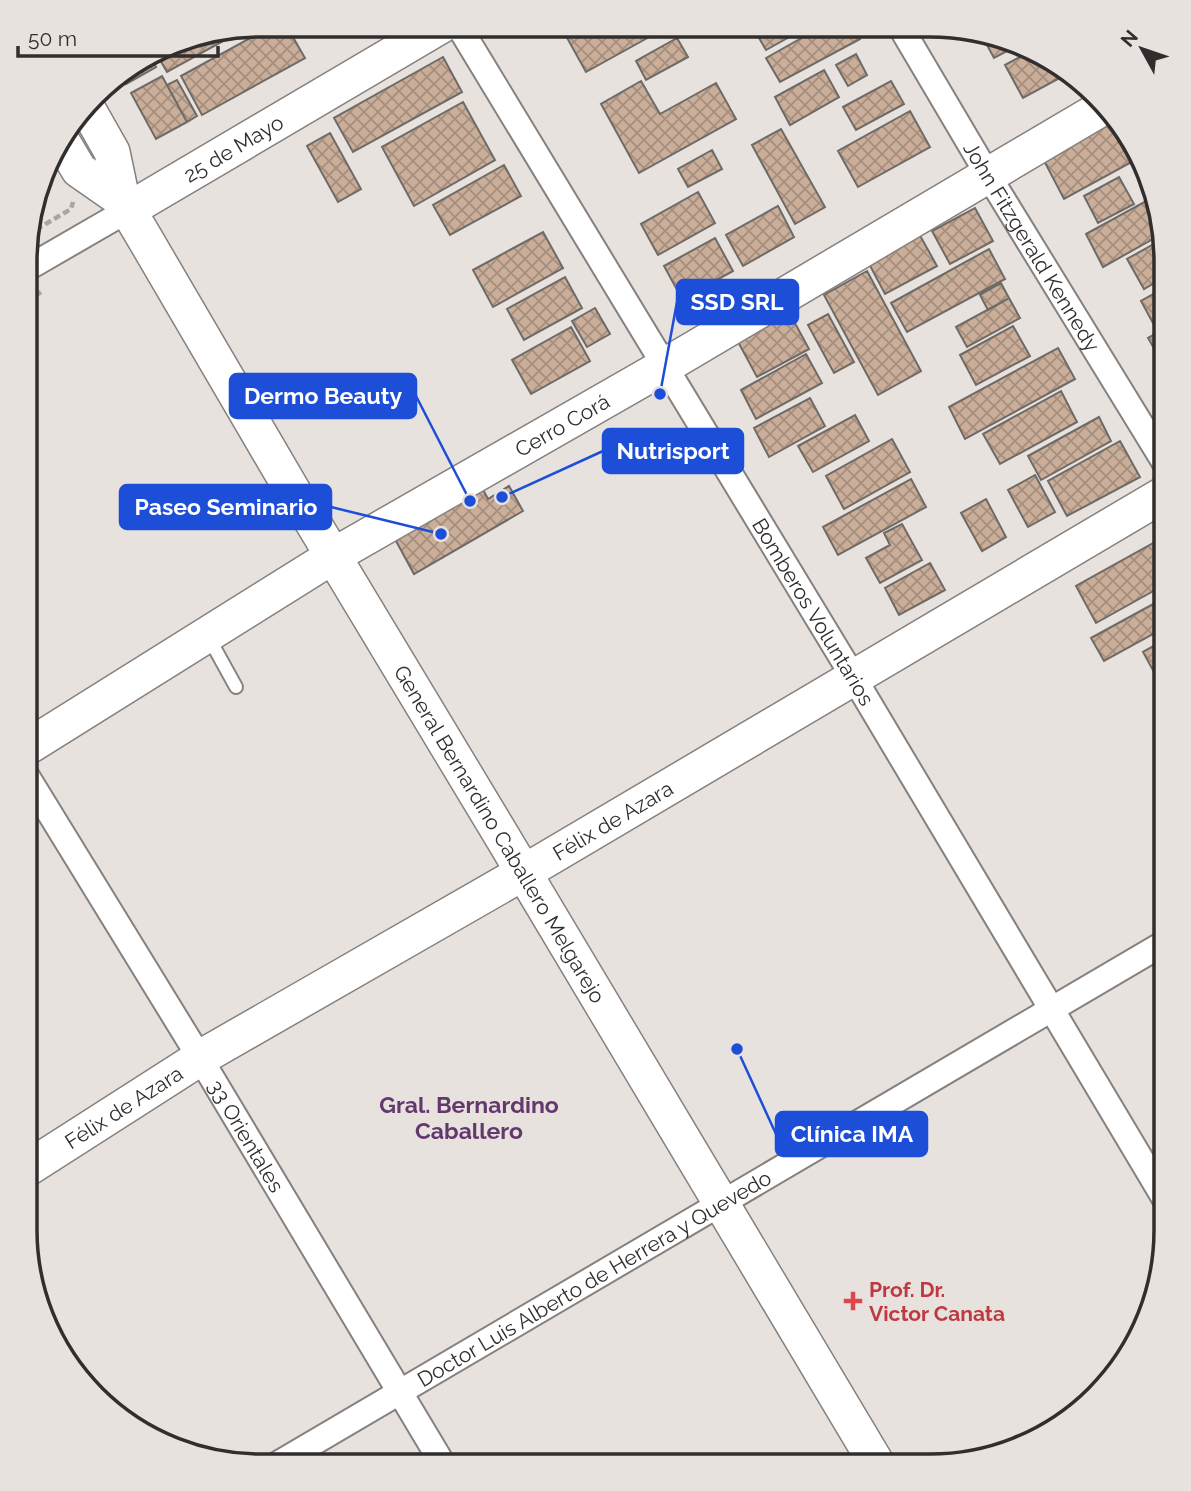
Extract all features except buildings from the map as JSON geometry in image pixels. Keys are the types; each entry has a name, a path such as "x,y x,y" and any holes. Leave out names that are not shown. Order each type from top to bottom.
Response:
{"street":[{"name":"25 de Mayo","path":"37,262 125,205 421,37"},
{"name":"Bomberos Voluntarios","path":"464,37 855,678 1154,1181"},
{"name":"John Fitzgerald Kennedy","path":"906,37 988,176 1154,446"},
{"name":"Cerro Corá","path":"37,741 333,556 665,366 1097,111"},
{"name":"General Bernardino Caballero Melgarejo","path":"91,115 112,152 125,205 295,495 871,1454"},
{"name":"General Bernardino Caballero Melgarejo","path":"67,149 79,170 125,205"},
{"name":"Félix de Azara","path":"37,1162 200,1058 855,678 1154,500"},
{"name":"33 Orientales","path":"37,793 200,1058 437,1454"},
{"name":"Doctor Luis Alberto de Herrera y Quevedo","path":"294,1454 1154,949"}],"lane":[{"path":"208,634 236,687"}],"path":[{"path":"40,227 71,209 73,201"}],"place":[{"name":"SSD SRL","path":"660,394"},
{"name":"Nutrisport","path":"502,497"},
{"name":"Dermo Beauty","path":"470,501"},
{"name":"Paseo Seminario","path":"441,534"},
{"name":"Clínica IMA","path":"737,1049"},
{"name":"Prof. Dr. Victor Canata","path":"853,1301"}],"district":[{"name":"Gral. Bernardino Caballero","path":"469,1117"}]}
